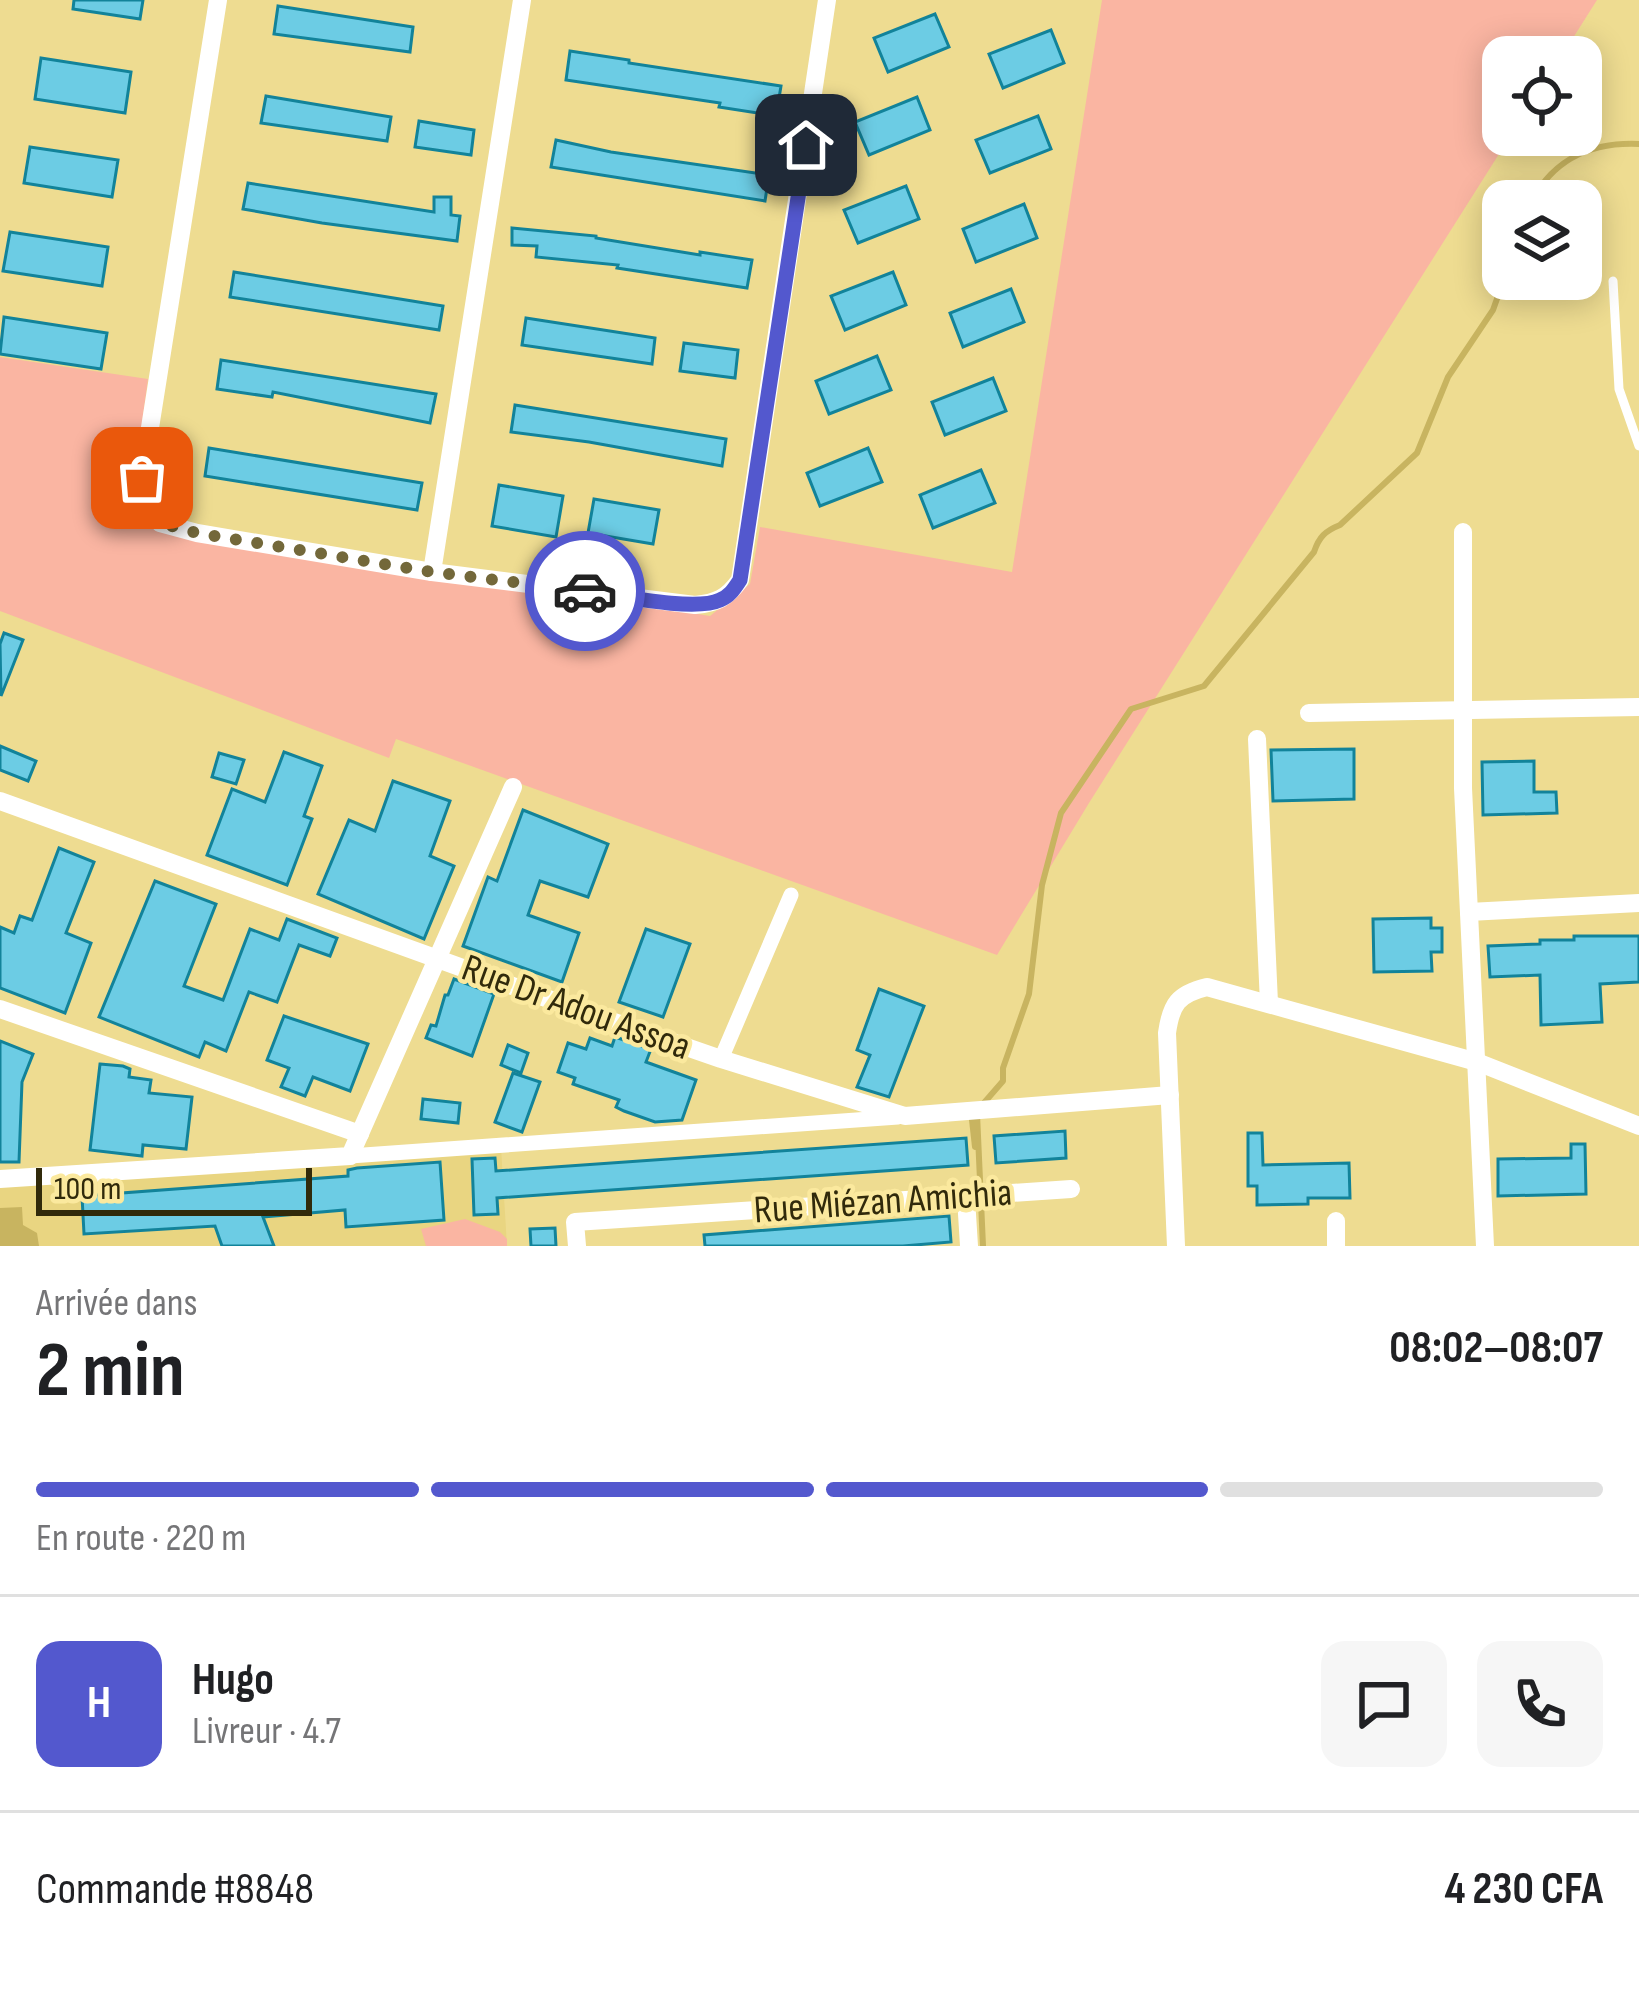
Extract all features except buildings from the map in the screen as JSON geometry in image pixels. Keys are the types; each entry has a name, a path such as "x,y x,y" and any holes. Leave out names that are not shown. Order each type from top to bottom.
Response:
{"street":[{"path":"218,0 142,478 142,503 160,523 197,533 432,572 695,605 729,596 740,580 827,0"},
{"path":"432,572 522,0"},
{"path":"1462,532 1463,788 1485,1246"},
{"path":"1309,713 1639,707"},
{"path":"1257,739 1269,1004"},
{"path":"350,1156 513,787"},
{"name":"Rue Dr Adou Assoa","path":"0,801 721,1060 904,1116 1170,1095"},
{"path":"721,1060 791,895"},
{"path":"1469,912 1639,903"},
{"path":"1176,1246 1167,1033 1171,1010 1189,991 1208,987 1477,1062 1639,1126"},
{"path":"0,1010 360,1134"},
{"path":"0,1179 904,1116"},
{"name":"Rue Miézan Amichia","path":"577,1246 575,1222 1071,1189"},
{"path":"966,1198 969,1246"},
{"path":"1336,1221 1336,1246"}],"lane":[{"path":"1613,281 1619,389 1639,446"}],"shaded area":[{"path":"1102,0 1597,0 1574,36 1482,36 1482,156 1498,156 997,955 396,739 389,758 0,611 0,357 148,379 134,482 159,526 710,616 750,584 760,527 1012,572"},
{"path":"501,1147 507,1246 0,1246 0,1184"},
{"path":"22,1207 23,1225 37,1233 39,1246 0,1246 0,1208"},
{"path":"465,1219 500,1232 507,1246 426,1246 421,1229"}],"waterway":[{"path":"1546,180 1563,164 1591,150 1639,144"},
{"path":"983,1104 1003,1081 1003,1068 1029,994 1042,885 1061,813 1131,709 1204,686 1323,535 1340,525 1417,453 1448,377 1497,300"},
{"path":"977,1114 983,1246"},
{"path":"972,1120 975,1147"}],"way so far":[{"path":"142,478 142,503 160,523 197,533 432,572 585,591"}],"route":[{"path":"585,591 695,605 729,596 740,580 806,145"}]}
